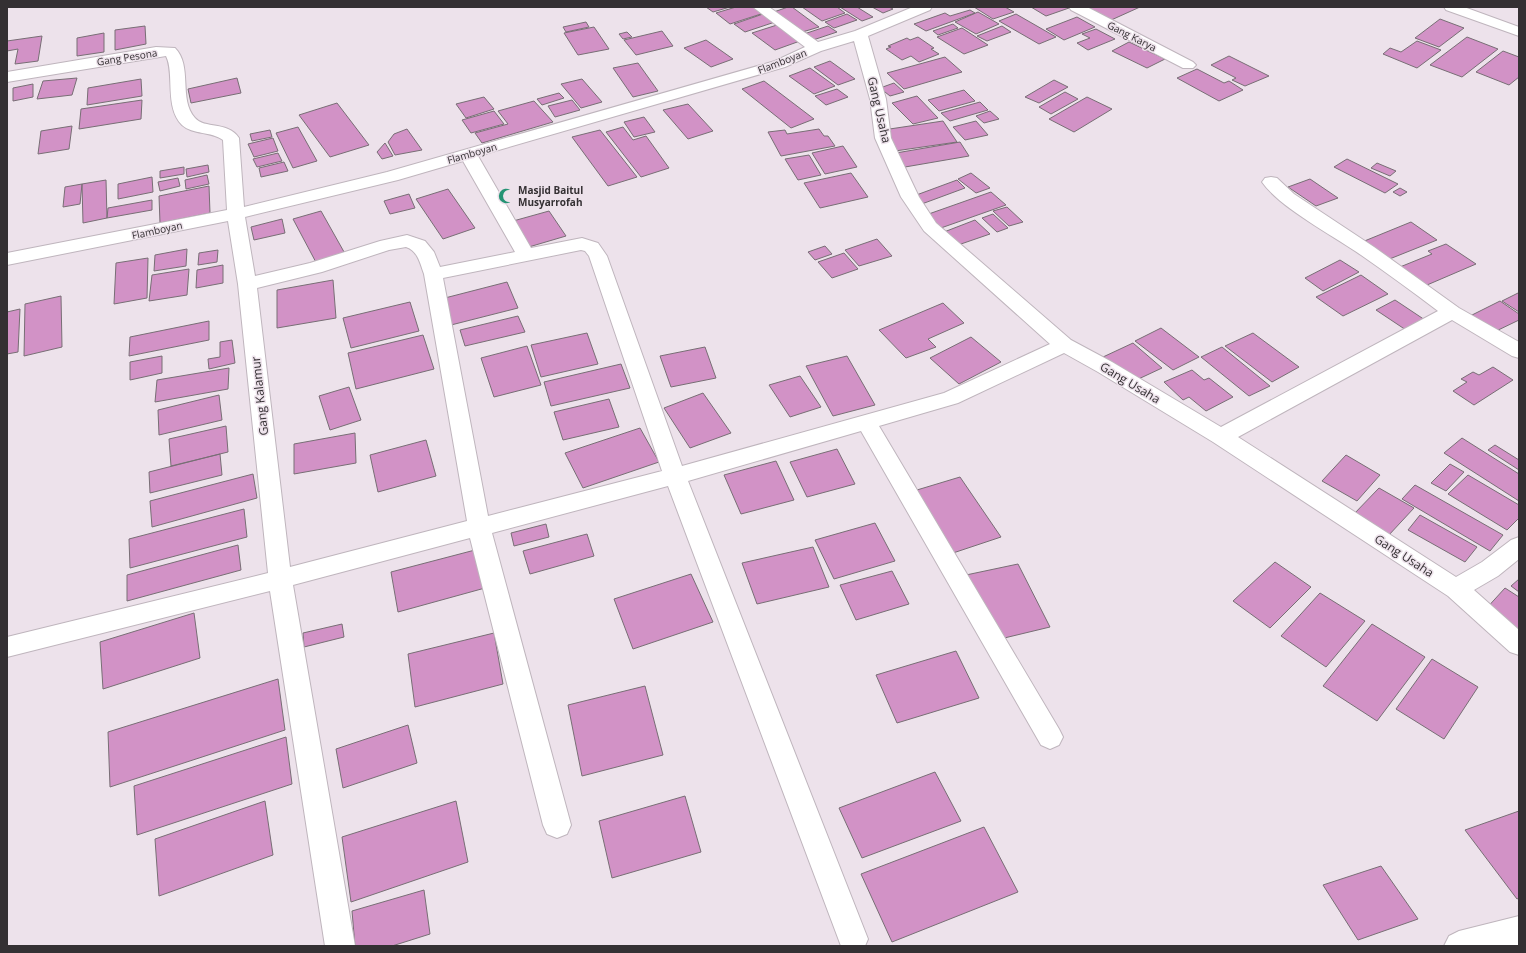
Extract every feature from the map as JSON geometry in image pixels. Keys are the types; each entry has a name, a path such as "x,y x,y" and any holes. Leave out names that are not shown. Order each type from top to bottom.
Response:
{"street":[{"path":"760,7 816,48"},
{"name":"Flamboyan","path":"7,259 236,214 392,176 780,64 816,48 860,34 925,7"},
{"name":"Gang Karya","path":"1076,7 1188,65"},
{"path":"1451,7 1519,32"},
{"name":"Gang Usaha","path":"860,34 878,99 883,138 910,197 930,227 1064,345 1105,367 1221,436 1456,589 1519,645"},
{"name":"Gang Pesona","path":"7,77 156,52 167,51 173,53 180,104 188,121 194,125 223,132 231,138 236,214"},
{"path":"468,154 526,255"},
{"path":"1271,182 1288,198 1368,251 1452,312 1519,351"},
{"name":"Gang Kalamur","path":"236,214 247,284 280,579 340,946"},
{"path":"247,284 315,268 386,245 407,241 419,245 425,252 433,274 479,527 557,825"},
{"path":"433,274 582,244 592,247 598,256 675,476 853,939"},
{"path":"1221,436 1452,312"},
{"path":"7,647 280,579 675,476 951,398 1064,345"},
{"path":"866,422 1050,738"},
{"path":"1456,589 1490,569 1519,546"},
{"path":"1459,946 1519,931"}],"building":[{"path":"706,7 730,7 713,12"},
{"path":"736,7 756,7 764,13 730,24 716,13"},
{"path":"792,7 819,27 799,33 771,13"},
{"path":"802,7 837,7 845,13 822,21"},
{"path":"840,7 857,7 873,17 862,21"},
{"path":"872,7 889,7 893,9 883,13"},
{"path":"974,7 1005,7 1014,12 993,19"},
{"path":"1031,7 1067,7 1069,8 1046,16"},
{"path":"1094,7 1140,7 1109,21 1088,9"},
{"path":"970,10 975,13 926,31 914,24 945,13 950,16"},
{"path":"978,12 999,24 976,34 955,22"},
{"path":"763,14 775,22 745,32 734,24"},
{"path":"847,14 857,20 834,28 825,22"},
{"path":"1016,14 1056,37 1039,44 999,21"},
{"path":"1077,17 1095,27 1064,40 1046,29"},
{"path":"1440,19 1464,28 1439,47 1415,38"},
{"path":"586,22 589,27 566,32 563,27"},
{"path":"953,24 958,28 938,35 933,31"},
{"path":"777,25 800,41 775,50 752,33"},
{"path":"145,26 146,44 115,50 115,30"},
{"path":"828,26 837,32 810,41 801,35"},
{"path":"1002,26 1011,32 987,41 977,36"},
{"path":"594,27 609,49 578,55 564,33"},
{"path":"962,28 988,45 964,54 937,37"},
{"path":"1096,29 1115,39 1088,50 1077,43 1090,38 1082,34"},
{"path":"662,31 673,46 636,55 624,40"},
{"path":"627,32 632,37 623,39 619,34"},
{"path":"104,33 104,52 77,56 77,38"},
{"path":"42,36 38,61 15,64 18,49 7,51 7,41"},
{"path":"918,37 934,48 931,49 939,54 919,62 911,56 902,60 886,49 891,47 888,46 907,38 910,40"},
{"path":"1467,37 1498,49 1462,77 1430,65"},
{"path":"706,40 733,59 711,67 684,48"},
{"path":"1417,41 1441,50 1417,68 1383,54 1390,48 1401,52"},
{"path":"1129,42 1165,59 1147,68 1112,51"},
{"path":"1503,51 1519,57 1519,77 1509,85 1476,72"},
{"path":"1229,56 1269,76 1245,86 1232,80 1236,78 1211,65"},
{"path":"945,57 962,72 904,89 887,73"},
{"path":"830,61 855,79 838,85 814,67"},
{"path":"638,63 658,91 633,97 613,68"},
{"path":"810,68 835,86 814,94 789,76"},
{"path":"1197,69 1224,83 1229,81 1243,90 1219,101 1177,78"},
{"path":"77,78 72,95 37,99 43,81"},
{"path":"237,78 241,93 191,103 188,89"},
{"path":"141,79 142,96 87,105 88,88"},
{"path":"582,79 602,102 581,108 561,84"},
{"path":"1054,80 1068,87 1039,103 1025,97"},
{"path":"764,81 814,119 791,128 742,89"},
{"path":"894,83 904,92 890,96 880,88"},
{"path":"33,84 33,97 13,101 13,88"},
{"path":"837,89 848,97 826,105 815,96"},
{"path":"964,90 975,101 939,111 928,100"},
{"path":"1065,92 1078,99 1051,114 1039,107"},
{"path":"559,93 564,98 542,105 537,99"},
{"path":"917,96 938,118 913,124 892,103"},
{"path":"484,97 494,109 466,118 456,104"},
{"path":"1087,97 1112,109 1074,132 1049,119"},
{"path":"142,100 141,119 79,129 81,109"},
{"path":"572,100 580,110 555,117 548,106"},
{"path":"534,101 553,122 482,143 475,133 508,124 498,111"},
{"path":"980,102 988,110 950,121 941,113"},
{"path":"337,103 369,145 330,157 299,115"},
{"path":"688,104 713,131 688,139 663,110"},
{"path":"494,111 504,124 471,133 462,120"},
{"path":"990,111 999,119 984,123 976,116"},
{"path":"644,117 655,132 634,137 624,122"},
{"path":"943,121 957,142 895,151 883,130"},
{"path":"976,121 988,135 965,140 953,127"},
{"path":"72,126 69,149 38,154 41,131"},
{"path":"298,127 317,161 293,168 276,133"},
{"path":"623,127 633,140 646,136 669,168 641,177 606,132"},
{"path":"407,129 422,150 395,155 388,142 394,134"},
{"path":"819,129 824,136 828,136 835,146 781,156 768,132 785,130 787,134"},
{"path":"270,130 272,137 252,141 250,134"},
{"path":"600,130 637,177 608,186 572,137"},
{"path":"273,138 278,151 254,157 248,144"},
{"path":"960,142 969,156 905,167 896,153"},
{"path":"385,143 393,156 382,159 377,152"},
{"path":"843,146 857,167 825,174 812,153"},
{"path":"278,153 282,161 257,167 253,159"},
{"path":"809,155 821,175 798,180 785,159"},
{"path":"1347,159 1398,184 1385,193 1334,167"},
{"path":"284,162 288,171 261,177 259,168"},
{"path":"1377,163 1396,171 1390,176 1371,168"},
{"path":"208,165 209,172 187,177 186,169"},
{"path":"184,167 184,174 160,178 160,171"},
{"path":"851,173 868,197 820,208 804,183"},
{"path":"971,173 990,188 976,193 958,179"},
{"path":"207,175 209,184 186,189 185,180"},
{"path":"152,177 153,192 118,199 118,184"},
{"path":"178,178 180,186 160,191 158,182"},
{"path":"1310,179 1338,198 1316,206 1288,187"},
{"path":"106,180 107,218 83,223 82,184"},
{"path":"957,180 965,188 919,205 911,197"},
{"path":"82,184 80,204 63,207 65,187"},
{"path":"209,186 210,213 160,223 159,196"},
{"path":"1400,188 1407,192 1400,196 1393,192"},
{"path":"448,189 475,228 443,239 416,199"},
{"path":"991,192 1006,205 938,229 923,216"},
{"path":"409,194 415,208 390,214 384,201"},
{"path":"152,200 152,210 107,218 108,208"},
{"path":"1007,207 1023,222 1009,226 993,211"},
{"path":"321,211 348,259 319,268 293,219"},
{"path":"549,211 566,236 522,249 506,223"},
{"path":"993,214 1008,228 997,232 982,218"},
{"path":"282,219 285,233 254,240 251,227"},
{"path":"975,220 990,234 958,245 944,232"},
{"path":"1411,222 1437,240 1387,260 1362,242"},
{"path":"877,239 892,256 859,266 845,250"},
{"path":"1446,244 1476,264 1420,288 1395,269 1432,254 1428,251"},
{"path":"825,246 832,254 815,260 808,252"},
{"path":"187,249 186,266 154,271 155,255"},
{"path":"218,250 217,262 198,265 199,253"},
{"path":"844,253 858,269 832,278 818,262"},
{"path":"148,258 147,298 114,304 116,263"},
{"path":"1340,260 1359,272 1323,291 1305,278"},
{"path":"223,265 223,283 196,288 197,270"},
{"path":"189,269 187,295 149,301 152,275"},
{"path":"1361,275 1388,294 1343,316 1316,297"},
{"path":"333,280 336,318 277,328 277,290"},
{"path":"507,282 518,308 451,325 441,299"},
{"path":"1518,293 1519,294 1519,312 1502,301"},
{"path":"61,296 62,347 24,356 25,304"},
{"path":"1395,300 1425,320 1406,330 1376,310"},
{"path":"1500,301 1519,314 1519,320 1492,333 1468,317"},
{"path":"410,302 419,331 351,348 343,318"},
{"path":"943,303 964,323 928,339 936,347 906,358 879,330"},
{"path":"20,309 18,352 7,354 7,312"},
{"path":"518,316 525,332 465,346 460,330"},
{"path":"209,321 209,340 129,356 130,337"},
{"path":"1161,328 1199,357 1173,370 1135,341"},
{"path":"587,333 598,364 541,377 531,345"},
{"path":"1253,333 1299,367 1272,382 1225,346"},
{"path":"423,335 434,369 356,389 348,353"},
{"path":"971,337 1001,362 959,384 930,358"},
{"path":"232,340 235,363 209,369 208,359 220,357 220,342"},
{"path":"1133,343 1162,368 1132,382 1103,357"},
{"path":"527,346 541,385 494,397 481,358"},
{"path":"705,347 716,378 671,387 660,356"},
{"path":"1222,347 1270,386 1249,396 1201,357"},
{"path":"162,356 162,373 130,380 130,362"},
{"path":"847,356 875,405 833,416 806,366"},
{"path":"621,364 630,388 551,406 544,382"},
{"path":"1493,367 1513,380 1474,405 1453,391 1467,382 1461,379 1473,372 1479,375"},
{"path":"229,368 228,389 155,402 157,380"},
{"path":"1192,370 1204,380 1209,378 1233,397 1206,411 1189,397 1183,400 1164,382"},
{"path":"800,376 821,407 790,417 769,385"},
{"path":"349,387 361,420 330,430 319,396"},
{"path":"703,393 731,433 690,448 664,408"},
{"path":"219,395 222,420 159,435 158,410"},
{"path":"609,399 619,427 563,440 554,412"},
{"path":"226,426 228,452 171,466 169,439"},
{"path":"640,428 659,462 583,488 565,453"},
{"path":"355,433 356,463 294,474 294,444"},
{"path":"1462,438 1519,474 1519,501 1444,453"},
{"path":"426,440 436,476 378,492 370,455"},
{"path":"1495,445 1519,460 1519,470 1488,450"},
{"path":"837,449 855,484 807,497 790,462"},
{"path":"220,454 222,475 150,493 149,472"},
{"path":"1346,455 1380,475 1357,501 1322,481"},
{"path":"776,461 794,500 741,514 724,475"},
{"path":"1450,464 1464,472 1446,491 1431,483"},
{"path":"253,474 257,498 152,527 150,501"},
{"path":"1468,475 1519,505 1519,518 1507,530 1448,494"},
{"path":"960,477 1001,537 947,555 907,493"},
{"path":"1415,485 1503,535 1490,551 1402,499"},
{"path":"1379,488 1414,508 1388,536 1353,515"},
{"path":"244,509 247,537 130,568 129,539"},
{"path":"1420,515 1477,547 1465,562 1408,530"},
{"path":"875,523 895,561 834,579 815,540"},
{"path":"546,524 549,537 514,546 511,533"},
{"path":"587,534 594,556 530,574 523,551"},
{"path":"238,545 241,570 127,601 127,575"},
{"path":"813,547 829,587 757,604 742,563"},
{"path":"475,550 485,588 398,612 391,572"},
{"path":"1275,562 1311,587 1270,628 1233,601"},
{"path":"1018,564 1050,627 996,640 966,575"},
{"path":"892,571 909,604 856,620 840,585"},
{"path":"691,574 713,622 633,649 614,599"},
{"path":"1519,579 1519,592 1511,586"},
{"path":"1505,588 1519,597 1519,634 1484,611"},
{"path":"1320,593 1365,621 1326,667 1281,636"},
{"path":"194,613 200,658 103,689 100,642"},
{"path":"342,624 344,637 304,647 303,633"},
{"path":"1372,624 1425,657 1377,721 1323,686"},
{"path":"494,633 503,684 415,707 408,654"},
{"path":"956,651 979,698 897,723 876,675"},
{"path":"1432,659 1478,687 1444,739 1396,709"},
{"path":"278,679 285,730 110,787 108,732"},
{"path":"645,686 663,755 582,776 568,705"},
{"path":"408,725 417,763 343,788 336,749"},
{"path":"286,737 292,784 137,835 134,786"},
{"path":"935,772 961,821 862,858 839,808"},
{"path":"685,796 701,852 612,878 599,821"},
{"path":"265,801 273,855 159,896 155,839"},
{"path":"456,801 468,862 351,902 342,837"},
{"path":"1519,811 1519,898 1517,899 1465,830"},
{"path":"984,827 1018,892 892,942 861,874"},
{"path":"1381,866 1418,919 1358,940 1323,885"},
{"path":"424,890 430,934 392,946 355,946 352,911"}],"place":[{"name":"Masjid Baitul Musyarrofah","path":"506,196"}]}
